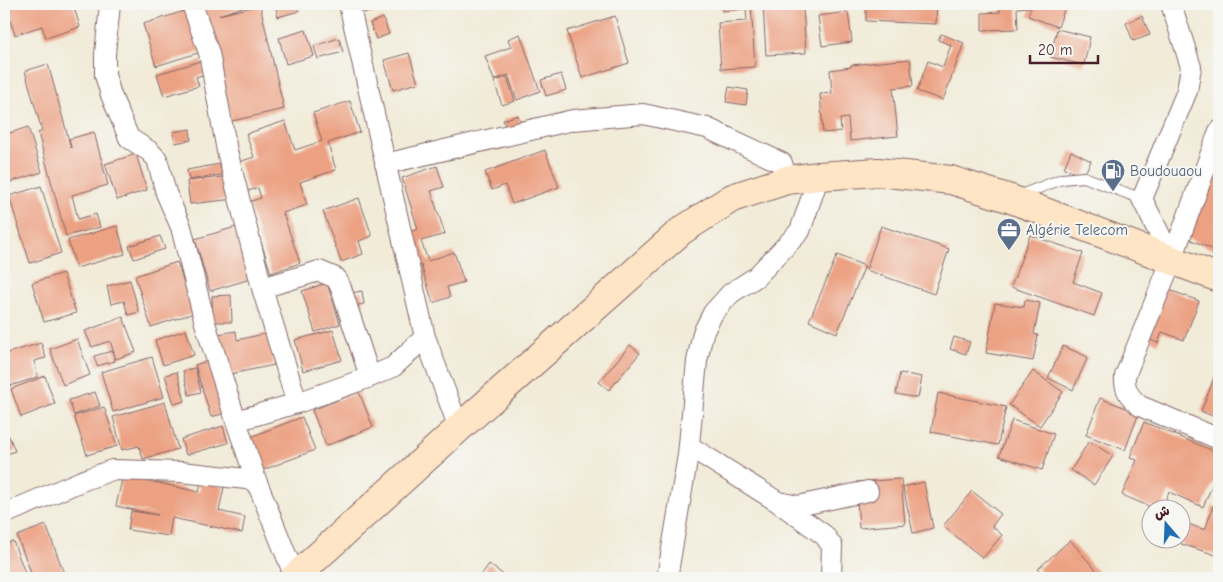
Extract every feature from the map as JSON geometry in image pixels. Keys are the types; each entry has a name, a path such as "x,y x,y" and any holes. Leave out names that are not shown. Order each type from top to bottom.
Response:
{"main road":[{"path":"294,578 459,428 681,231 732,198 787,180 878,172 951,180 1011,199 1219,278"}],"street":[{"path":"110,4 105,54 106,75 111,96 129,138 157,159 166,194 180,227 205,323 236,421 256,480 294,578"},
{"path":"192,4 209,53 227,151 262,288 297,403"},
{"path":"349,4 425,337 459,428"},
{"path":"1171,4 1191,67 1187,91 1142,199 1172,259"},
{"path":"385,164 573,120 643,114 707,128 782,163 787,180"},
{"path":"1219,131 1172,259 1125,376 1126,388 1131,398 1140,406 1219,439"},
{"path":"667,578 689,446 697,361 703,333 713,313 731,293 756,277 800,231 819,176"},
{"path":"262,288 319,271 336,278 370,377"},
{"path":"236,421 297,403 393,367 425,337"},
{"path":"689,446 778,502 824,534 832,546 832,578"},
{"path":"4,514 112,470 181,472 256,480"},
{"path":"778,502 798,506 868,491"}],"lane":[{"path":"1011,199 1062,179 1084,177 1142,199"}],"building":[{"path":"5,4 73,4 80,27 46,38 42,26 15,35"},
{"path":"203,4 252,4 219,15 260,5 284,109 232,121"},
{"path":"275,4 296,4 299,11 278,17"},
{"path":"363,4 406,4 407,7 364,13"},
{"path":"721,4 751,4 755,67 721,69 718,23 747,21 746,9 722,11"},
{"path":"763,4 825,4 825,6 803,7 806,53 766,55"},
{"path":"866,4 937,4 936,24 866,21"},
{"path":"1000,4 1029,4 1029,7 1017,8 1018,29 982,30 982,13 1000,12"},
{"path":"1032,4 1066,4 1058,27 1028,16"},
{"path":"191,9 204,51 156,66 143,24"},
{"path":"848,12 852,42 822,46 818,16"},
{"path":"615,16 629,63 582,78 567,31"},
{"path":"1142,16 1150,35 1133,41 1126,23"},
{"path":"383,18 389,34 376,39 370,23"},
{"path":"1057,29 1090,37 1084,65 1050,57"},
{"path":"306,30 314,56 286,64 279,38"},
{"path":"520,34 540,91 517,100 508,75 494,80 485,56 511,47 508,39"},
{"path":"941,34 964,43 943,100 917,91 928,61 943,67 951,45 938,40"},
{"path":"339,38 343,52 318,59 314,46"},
{"path":"409,53 418,83 393,90 384,60"},
{"path":"910,59 913,86 893,88 898,136 850,141 848,118 840,119 841,131 823,133 820,94 832,93 830,70 851,67 851,65"},
{"path":"201,61 205,74 196,77 199,86 164,96 157,74"},
{"path":"48,64 71,148 69,139 94,132 108,185 72,195 78,219 96,214 100,227 66,236 38,133 42,131 25,71"},
{"path":"561,74 566,90 546,96 541,80"},
{"path":"507,77 515,101 502,105 494,81"},
{"path":"729,87 748,90 746,105 726,102"},
{"path":"350,101 360,132 328,143 336,170 300,182 307,205 283,213 300,263 271,273 248,202 261,198 258,188 248,191 239,162 254,157 246,134 285,121 295,150 322,141 313,113"},
{"path":"518,115 525,134 511,139 503,120"},
{"path":"28,127 42,172 10,182 4,162 4,135"},
{"path":"190,129 191,140 175,143 173,132"},
{"path":"545,150 559,187 512,204 505,185 492,190 485,172"},
{"path":"1071,151 1091,161 1083,177 1064,168"},
{"path":"136,154 147,190 117,200 105,164"},
{"path":"225,163 227,174 189,180 187,170"},
{"path":"437,166 444,187 431,191 445,234 421,241 428,261 454,252 464,282 447,287 450,297 433,303 421,265 411,268 401,235 418,229 402,178"},
{"path":"1207,175 1219,180 1219,252 1182,236"},
{"path":"231,176 234,199 190,204 187,181"},
{"path":"41,186 61,253 30,263 9,196"},
{"path":"359,198 372,236 359,241 363,254 341,262 323,211"},
{"path":"117,226 125,254 76,268 68,240"},
{"path":"239,226 254,278 210,291 195,239"},
{"path":"881,226 949,249 934,294 866,270"},
{"path":"1030,235 1083,253 1073,282 1102,293 1094,316 1011,287"},
{"path":"160,236 165,249 134,259 129,246"},
{"path":"837,255 865,266 837,333 809,321"},
{"path":"177,262 194,313 151,327 135,276"},
{"path":"63,273 76,313 44,322 32,283"},
{"path":"130,280 139,312 128,315 124,301 111,304 107,286"},
{"path":"327,283 340,324 315,332 302,291"},
{"path":"1156,285 1199,301 1184,340 1162,332 1158,343 1145,338"},
{"path":"362,291 364,304 354,306 351,293"},
{"path":"231,295 232,322 213,322 212,296"},
{"path":"1025,300 1040,303 1034,334 1038,335 1033,361 986,353 995,303 1024,307"},
{"path":"123,317 136,352 116,359 110,341 92,347 85,331"},
{"path":"186,330 194,355 163,365 155,340"},
{"path":"333,330 342,360 303,371 295,340"},
{"path":"236,331 237,340 268,333 274,365 226,375 218,334"},
{"path":"954,337 970,342 966,354 950,349"},
{"path":"77,339 90,375 63,385 50,349"},
{"path":"41,343 46,358 34,361 38,377 10,386 4,366 4,354"},
{"path":"630,345 640,353 609,390 599,382"},
{"path":"1063,346 1088,357 1073,390 1048,378"},
{"path":"112,351 115,361 97,366 94,356"},
{"path":"152,357 164,397 113,412 101,372"},
{"path":"210,360 226,413 211,417 195,365"},
{"path":"195,368 201,392 189,395 183,371"},
{"path":"1033,371 1063,392 1040,426 1009,405"},
{"path":"177,372 185,401 174,404 165,375"},
{"path":"900,373 922,377 918,398 896,394"},
{"path":"45,376 55,404 21,417 11,389"},
{"path":"1215,376 1219,378 1219,419 1201,411"},
{"path":"95,392 100,406 74,415 69,400"},
{"path":"359,392 373,427 326,446 312,410"},
{"path":"938,393 1006,407 998,445 931,432"},
{"path":"1100,398 1139,413 1125,450 1086,435"},
{"path":"165,402 178,449 143,459 139,446 122,450 113,417"},
{"path":"104,407 117,446 87,455 74,416"},
{"path":"302,417 315,450 263,470 250,437"},
{"path":"1012,420 1054,434 1042,470 999,456"},
{"path":"1144,422 1219,453 1219,469 1203,507 1169,492 1165,500 1140,500 1140,502 1122,495 1137,460 1130,457"},
{"path":"223,426 228,443 186,455 181,439"},
{"path":"9,436 15,451 4,455 4,438"},
{"path":"1089,441 1113,456 1094,485 1071,470"},
{"path":"4,472 8,484 4,486"},
{"path":"123,475 199,492 201,482 224,487 219,511 245,517 242,533 172,518 169,536 128,530 131,511 158,515 116,506"},
{"path":"901,479 905,524 859,528 856,482"},
{"path":"924,482 933,528 913,533 903,487"},
{"path":"972,491 1001,514 992,526 1002,535 983,558 943,526"},
{"path":"1213,506 1219,508 1219,556 1190,547 1190,525 1205,530"},
{"path":"46,525 64,573 49,578 33,578 17,536"},
{"path":"1070,540 1101,576 1099,578 1046,578 1038,569"},
{"path":"13,541 27,578 4,578 4,544"},
{"path":"489,564 505,576 503,578 479,578"}],"place":[{"name":"Boudouaou","path":"1113,192"},
{"name":"Algérie Telecom","path":"1009,251"}]}
